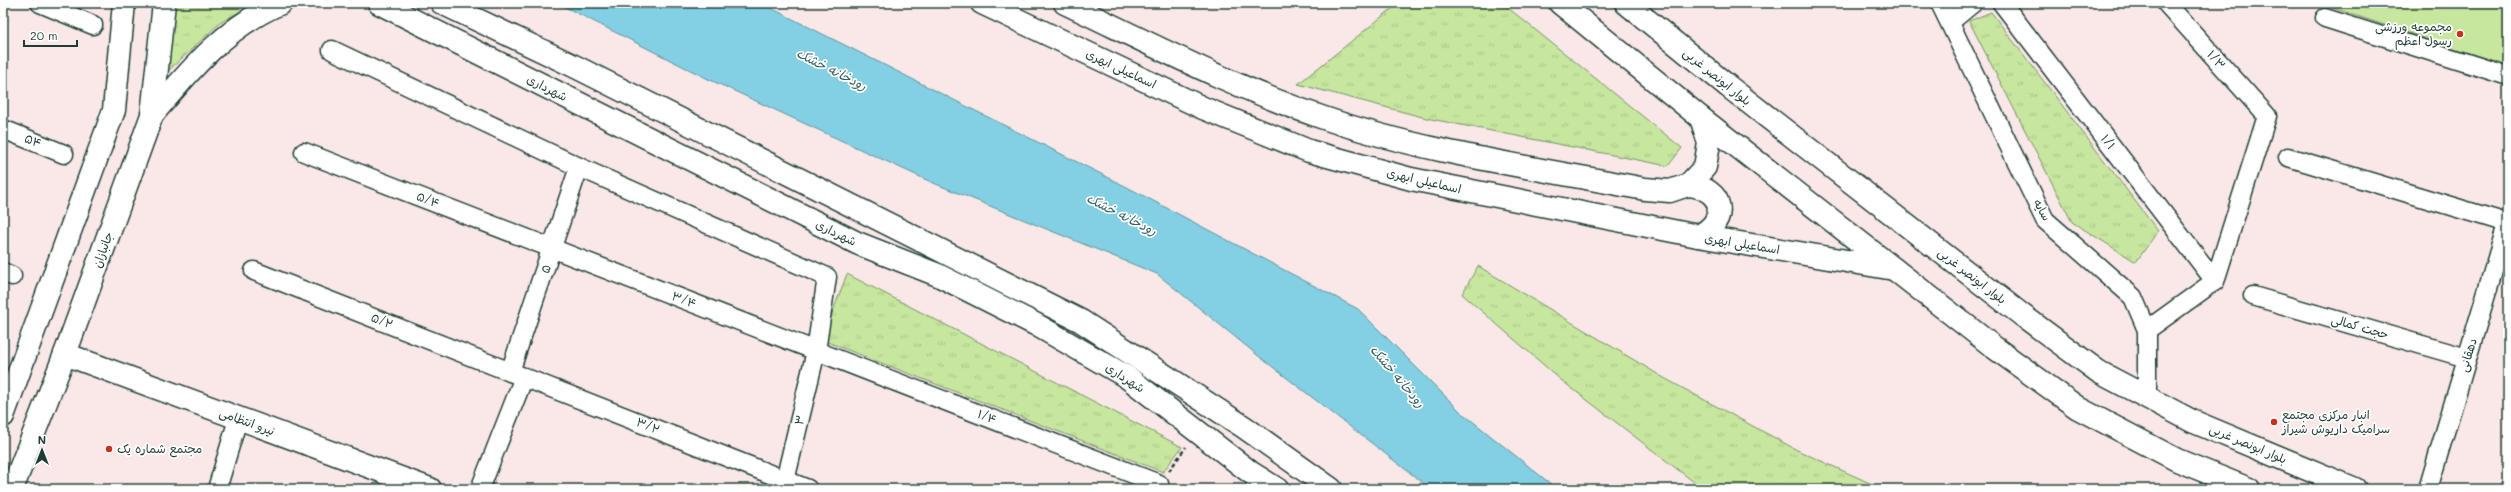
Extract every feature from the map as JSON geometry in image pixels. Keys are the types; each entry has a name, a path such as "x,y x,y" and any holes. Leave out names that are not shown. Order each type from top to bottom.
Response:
{"main road":[{"path":"3,416 114,110 124,3"},
{"name":"جانبازان","path":"12,489 65,354 152,116 164,3"},
{"path":"152,116 210,49 256,14 281,3"},
{"name":"شهرداری","path":"379,3 850,240 938,275 1035,324 1127,377 1250,472 1277,489"},
{"name":"شهرداری","path":"442,3 574,66 1081,321 1244,427 1331,489"},
{"name":"اسماعیلی ابهری","path":"982,3 1203,108 1309,151 1411,179 1698,236 1894,269"},
{"path":"1065,3 1217,75 1321,117 1419,144 1645,189 1670,191 1688,185 1702,186 1713,194 1719,206 1718,219 1710,230 1698,236"},
{"path":"1560,3 1701,118 1995,348 2078,408 2177,460 2248,489"},
{"name":"بلوار ابونصر غربی","path":"1626,3 1730,87 2022,315 2098,372 2192,421 2355,489"},
{"path":"1688,185 1705,167 1709,143 1701,118"},
{"name":"نیرو انتظامی","path":"65,354 430,489"}],"street":[{"path":"40,3 93,25"},
{"name":"سایه","path":"1940,3 2045,220 2133,296 2147,330 2147,397"},
{"path":"1950,22 1973,3"},
{"name":"۱/۱","path":"2002,3 2215,281"},
{"name":"۱/۳","path":"2166,3 2267,116 2215,281"},
{"path":"2324,18 2508,76"},
{"path":"332,50 579,167"},
{"name":"۵۴","path":"3,129 64,154"},
{"name":"۵/۴","path":"304,152 553,248"},
{"path":"2288,158 2508,222"},
{"name":"۵","path":"480,489 517,374 553,248 579,167"},
{"name":"۳","path":"579,167 827,277 816,351 785,485"},
{"name":"دهقانی","path":"2428,489 2508,222"},
{"name":"۳/۴","path":"553,248 816,351"},
{"name":"۵/۲","path":"254,271 517,374"},
{"path":"2147,330 2215,281"},
{"name":"حجت کمالی","path":"2254,296 2467,358"},
{"name":"۱/۴","path":"816,351 1158,486"},
{"name":"۳/۲","path":"517,374 785,485 808,489"},
{"path":"217,489 238,419"}],"path":[{"path":"1158,486 1186,446 1201,433"}],"green space":[{"path":"175,3 255,3 220,23 168,71"},
{"path":"1399,3 1502,3 1682,148 1668,166 1426,118 1298,84"},
{"name":"مجموعه ورزشی رسول اعظم","path":"2318,3 2508,3 2508,66"},
{"path":"1991,12 2158,231 2136,262 2072,222 1969,21"},
{"path":"1478,266 1664,378 1797,450 1883,489 1703,489 1561,380 1462,294"},
{"path":"847,274 1182,447 1163,472 822,340"}],"water":[{"name":"رودخانه خشک","path":"557,3 761,3 1127,187 1358,309 1461,412 1557,489 1431,489 1261,358 1157,274 931,182 706,78"}],"place":[{"name":"مجموعه ورزشی رسول اعظم","path":"2460,34"},
{"name":"انبار مرکزی مجتمع سرامیک داریوش‌ شیراز","path":"2274,422"},
{"name":"مجتمع شماره یک","path":"109,449"}]}
